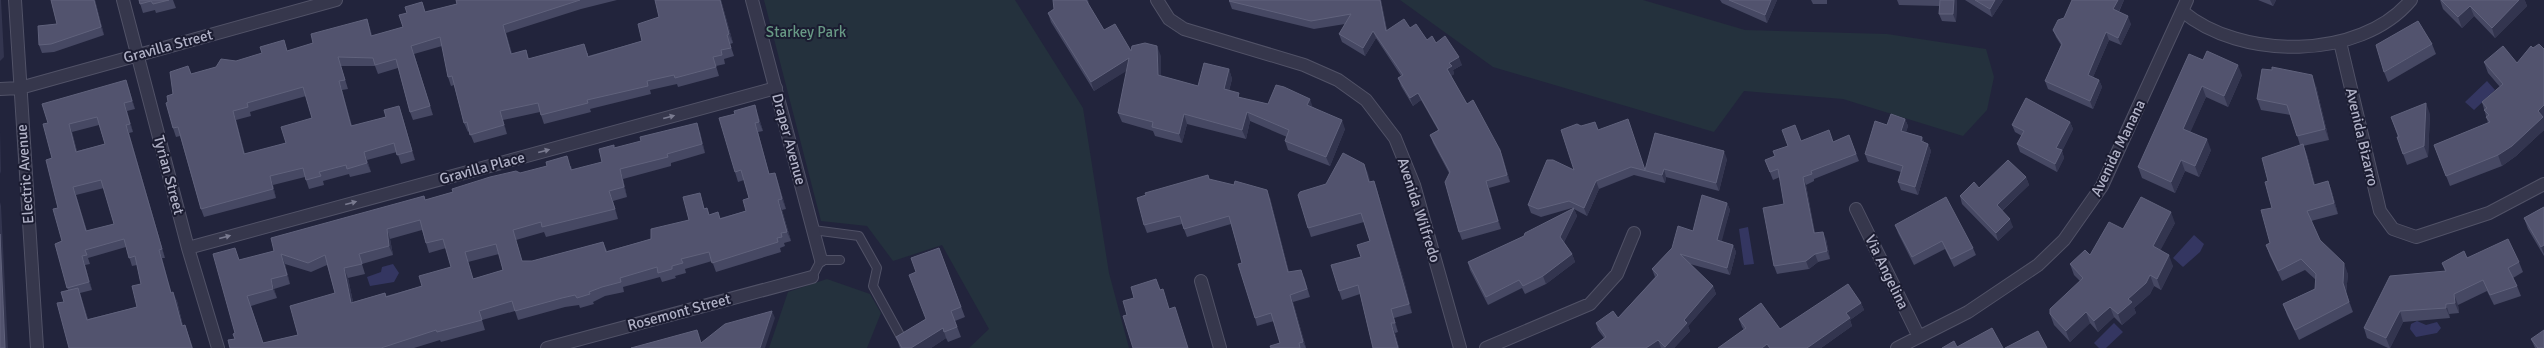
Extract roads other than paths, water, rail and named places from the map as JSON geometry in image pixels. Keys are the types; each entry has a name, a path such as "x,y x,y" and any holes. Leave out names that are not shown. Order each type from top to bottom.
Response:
{"street":[{"name":"Electric Avenue","path":"14,0 37,348"},
{"name":"Tyrian Street","path":"123,0 188,248 218,348"},
{"name":"Gravilla Street","path":"0,89 20,88 137,54 336,0"},
{"name":"Draper Avenue","path":"752,0 821,260"},
{"name":"Avenida Wilfredo","path":"1157,0 1169,19 1184,28 1304,65 1338,80 1366,100 1394,138 1414,185 1460,348"},
{"name":"Avenida Manana","path":"1897,348 1918,335 1968,312 2038,265 2064,240 2102,186 2187,0"},
{"path":"2182,11 2196,23 2233,40 2298,48 2340,42 2385,23 2411,0"},
{"name":"Avenida Bizarro","path":"2340,42 2380,212 2393,229 2416,237 2490,213 2544,184"},
{"name":"Gravilla Place","path":"188,248 776,88"},
{"name":"Via Angelina","path":"1856,209 1918,335"},
{"path":"1486,348 1590,304 1617,274 1634,233"},
{"name":"Rosemont Street","path":"547,348 812,277"},
{"path":"1201,281 1220,348"}],"lane":[{"path":"813,230 859,236 877,268 873,286 901,337"},
{"path":"812,277 821,260 840,260"}],"water":[{"path":"2487,81 2495,90 2474,110 2465,102"},
{"path":"1748,227 1754,264 1744,265 1739,229"},
{"path":"2194,235 2204,244 2200,252 2183,267 2173,258"},
{"path":"393,264 399,273 394,282 370,286 367,277 381,272 382,267"},
{"path":"2417,321 2426,325 2437,322 2441,328 2437,333 2416,337 2410,329 2411,324"},
{"path":"2114,323 2123,332 2106,348 2099,348 2094,343"}],"park label":[{"name":"Starkey Park","path":"806,32"}]}
